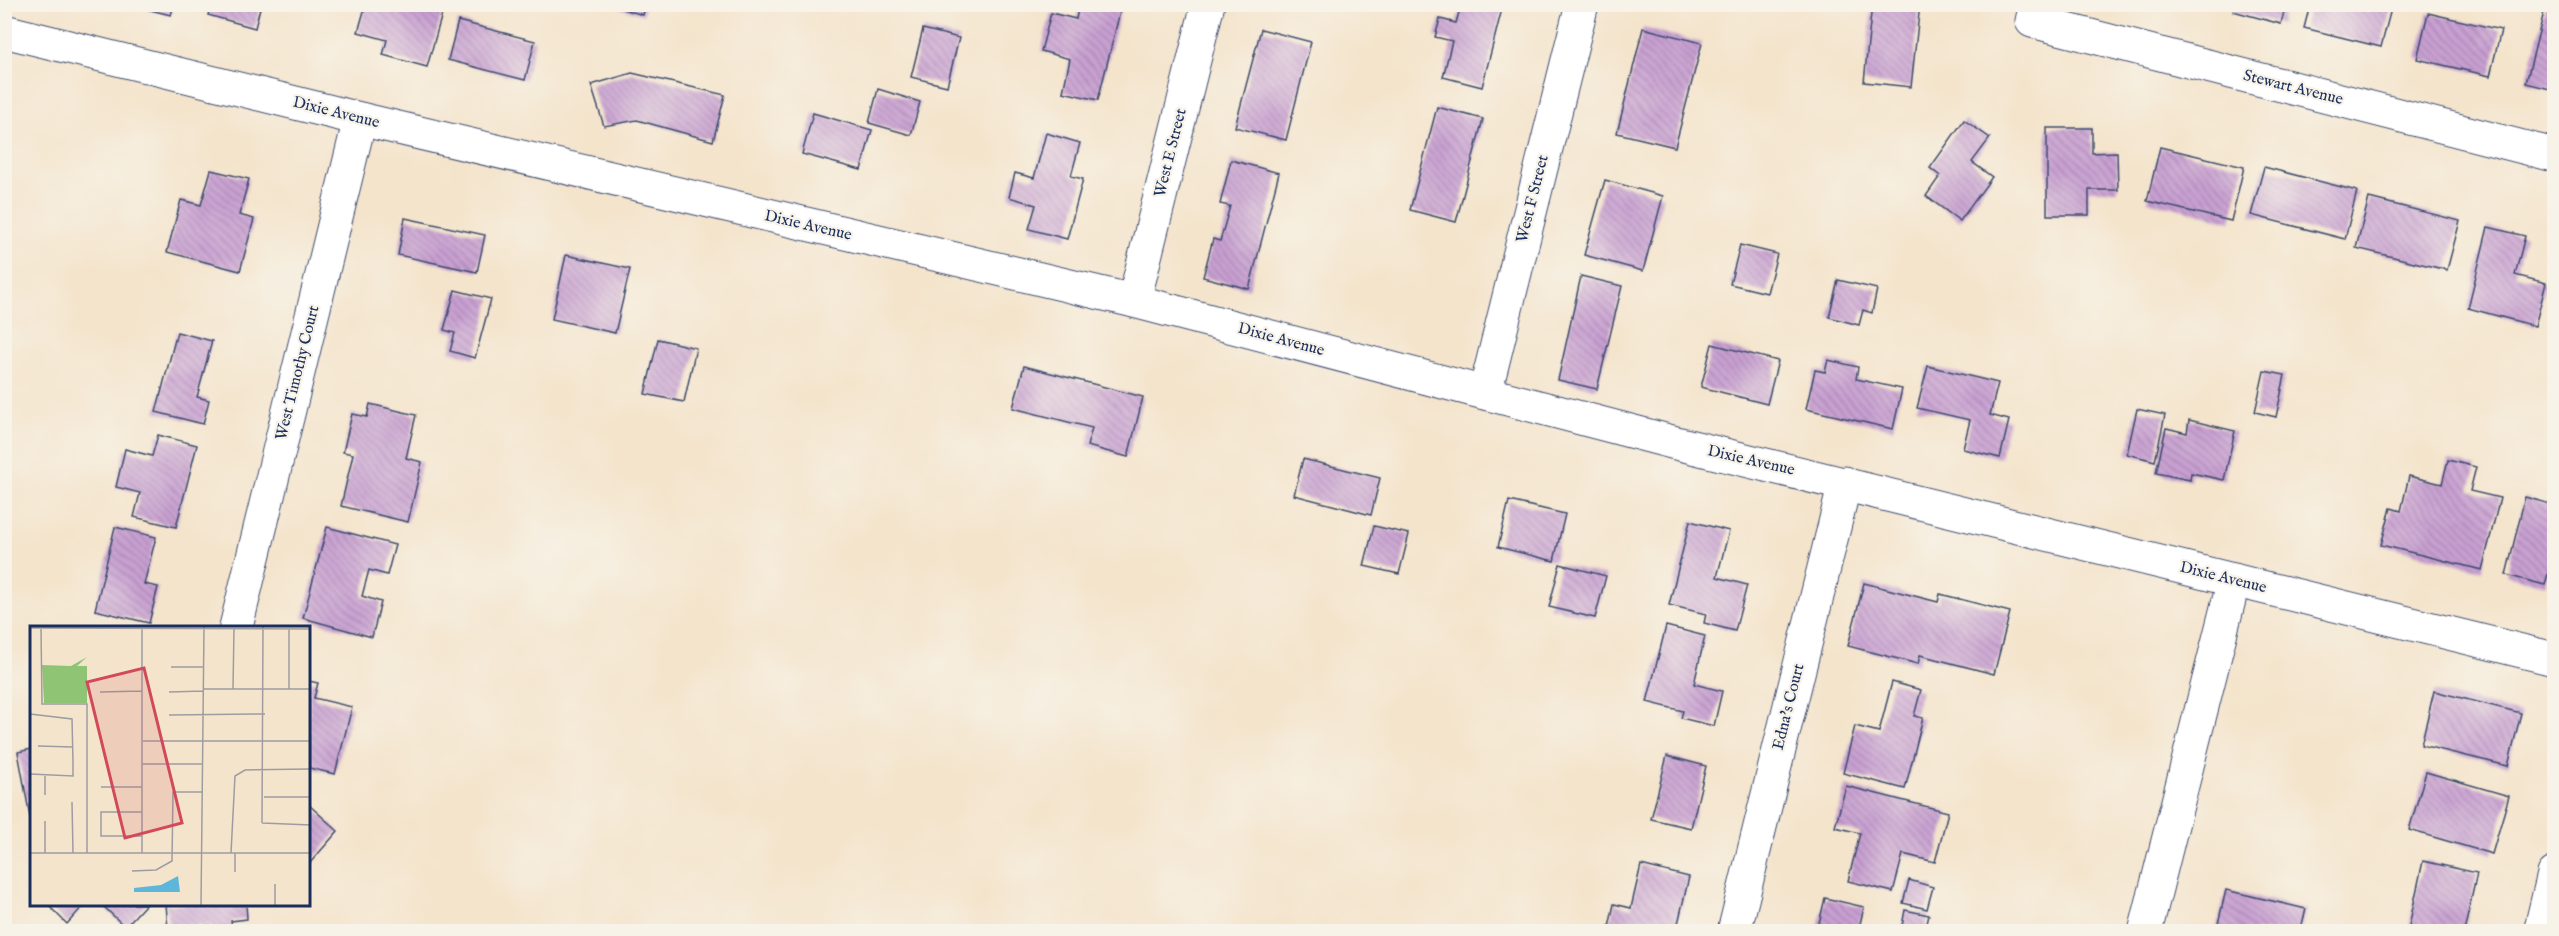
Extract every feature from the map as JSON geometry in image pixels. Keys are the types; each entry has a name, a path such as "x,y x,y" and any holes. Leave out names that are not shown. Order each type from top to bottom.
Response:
{"street":[{"name":"West E Street","path":"1134,301 1208,4"},
{"name":"West F Street","path":"1485,393 1582,4"},
{"name":"Stewart Avenue","path":"2034,13 2554,155"},
{"name":"Dixie Avenue","path":"4,31 360,119 1134,301 1672,442 2554,659"},
{"name":"West Timothy Court","path":"237,626 360,119"},
{"name":"Edna's Court","path":"1734,932 1845,483"},
{"path":"2145,932 2234,580"},
{"path":"2540,932 2554,874"}],"building":[{"path":"211,4 261,4 255,28 208,15"},
{"path":"366,4 434,4 444,7 427,67 383,55 387,40 358,32"},
{"path":"607,4 646,4 643,15"},
{"path":"1079,4 1122,4 1098,100 1063,92 1070,59 1041,51 1051,13 1076,19"},
{"path":"1680,4 1703,4 1701,11"},
{"path":"1872,4 1920,4 1911,87 1864,82"},
{"path":"2235,4 2286,4 2281,24 2233,11"},
{"path":"2546,4 2554,4 2554,90 2526,83"},
{"path":"130,5 174,5 171,15"},
{"path":"1461,5 1503,5 1482,87 1443,77 1452,41 1435,37 1440,19 1456,23"},
{"path":"2310,5 2392,5 2381,47 2304,28"},
{"path":"2428,13 2501,30 2490,76 2417,59"},
{"path":"458,21 535,41 525,80 448,60"},
{"path":"1643,28 1702,43 1675,147 1617,133"},
{"path":"923,29 959,38 947,86 911,77"},
{"path":"1261,29 1311,42 1286,140 1235,127"},
{"path":"632,73 725,95 713,141 637,120 604,126 591,85"},
{"path":"878,89 920,102 911,135 869,123"},
{"path":"1437,107 1483,119 1456,222 1410,210"},
{"path":"813,113 872,130 861,170 802,154"},
{"path":"1964,120 1990,138 1972,162 1992,177 1960,221 1926,196 1940,176 1930,168"},
{"path":"2047,128 2092,128 2092,153 2117,152 2118,190 2089,190 2089,215 2047,215"},
{"path":"1046,133 1080,143 1071,176 1083,179 1067,239 1029,229 1036,205 1009,197 1015,173 1034,178"},
{"path":"2160,147 2244,167 2231,221 2147,201"},
{"path":"1231,160 1279,173 1249,289 1203,277 1213,239 1220,241 1230,206 1220,204"},
{"path":"2264,167 2357,191 2345,239 2251,215"},
{"path":"211,170 249,179 239,215 254,219 240,271 167,252 181,200 201,205"},
{"path":"1605,180 1663,196 1643,271 1584,255"},
{"path":"2369,198 2460,221 2447,270 2356,248"},
{"path":"405,218 485,235 477,272 398,255"},
{"path":"2488,227 2525,236 2515,275 2546,283 2535,326 2468,308"},
{"path":"1740,245 1777,254 1767,293 1730,284"},
{"path":"566,255 630,269 615,333 552,319"},
{"path":"1581,276 1622,286 1597,389 1558,380"},
{"path":"1838,280 1877,289 1872,313 1863,310 1859,325 1829,317"},
{"path":"455,290 491,299 475,358 450,351 455,333 444,330"},
{"path":"177,332 212,341 197,397 209,400 203,424 156,412"},
{"path":"658,339 696,348 684,402 645,394"},
{"path":"1712,344 1778,361 1767,404 1701,387"},
{"path":"1828,360 1858,367 1856,379 1902,389 1893,429 1806,409 1815,370 1825,372"},
{"path":"1024,366 1143,397 1128,457 1087,446 1092,428 1013,408"},
{"path":"1928,366 1998,383 1990,415 2009,420 2000,458 1963,449 1970,420 1917,408"},
{"path":"2264,371 2285,375 2276,417 2255,412"},
{"path":"370,404 416,415 406,458 422,462 408,522 341,506 353,454 343,452 352,414 367,417"},
{"path":"2137,409 2165,415 2155,461 2127,454"},
{"path":"2189,420 2235,431 2224,480 2191,473 2190,480 2156,473 2166,428 2187,433"},
{"path":"158,435 197,445 176,527 134,517 140,493 116,487 125,449 152,456"},
{"path":"1303,459 1380,478 1371,515 1294,495"},
{"path":"2448,460 2476,467 2470,491 2500,498 2482,570 2381,545 2391,508 2401,511 2409,476 2442,484"},
{"path":"2525,497 2554,505 2554,551 2545,585 2506,575"},
{"path":"1509,501 1565,514 1554,561 1498,547"},
{"path":"1690,521 1729,531 1717,577 1747,585 1735,631 1704,623 1706,614 1669,605"},
{"path":"1374,526 1409,534 1399,574 1364,566"},
{"path":"115,527 156,537 144,584 158,587 149,623 95,610"},
{"path":"327,527 395,545 387,575 369,570 362,596 381,602 372,637 303,618"},
{"path":"1560,564 1606,576 1595,618 1549,607"},
{"path":"1864,583 1938,602 1940,594 2010,612 1994,674 1920,655 1918,664 1848,646"},
{"path":"1666,626 1705,636 1694,684 1722,691 1714,726 1681,718 1683,711 1647,702"},
{"path":"310,681 318,683 314,698 352,707 335,774 310,768"},
{"path":"1892,682 1921,690 1914,716 1923,718 1905,789 1843,773 1855,726 1879,732"},
{"path":"2434,691 2521,713 2508,766 2421,745"},
{"path":"30,749 30,817 18,752"},
{"path":"1667,756 1706,766 1691,828 1651,819"},
{"path":"2426,772 2509,796 2492,854 2409,830"},
{"path":"1846,786 1948,812 1935,862 1903,854 1893,892 1848,881 1860,833 1835,827"},
{"path":"310,806 338,831 310,863"},
{"path":"2423,861 2477,873 2464,932 2432,932 2409,926"},
{"path":"1641,865 1689,877 1676,932 1608,932 1614,904 1631,908"},
{"path":"1909,880 1933,887 1927,909 1903,903"},
{"path":"2226,890 2306,909 2300,932 2216,932"},
{"path":"1825,898 1864,907 1858,932 1817,932"},
{"path":"49,906 83,906 67,924"},
{"path":"103,906 144,906 125,927"},
{"path":"166,906 246,906 247,919 231,921 232,932 212,932 211,925 168,929"},
{"path":"1905,910 1929,915 1925,932 1901,931"}]}
